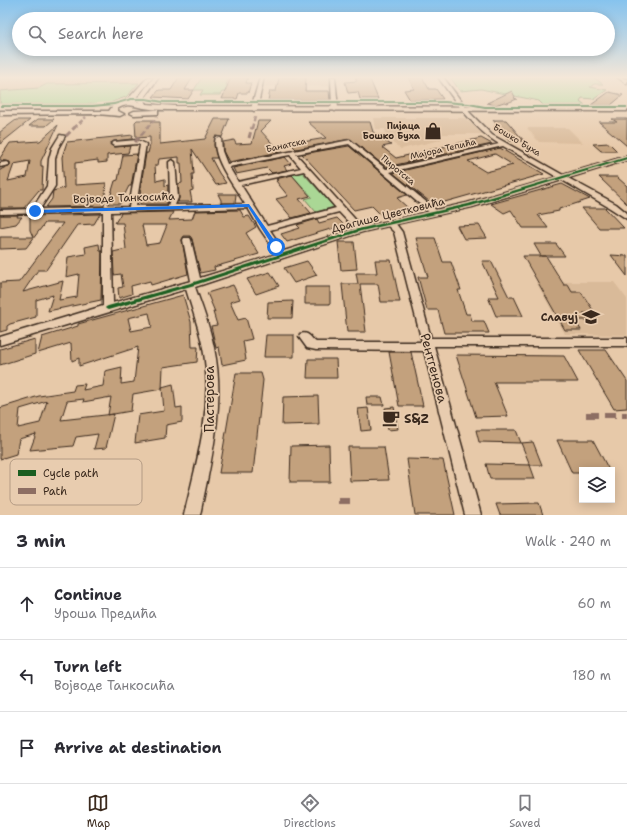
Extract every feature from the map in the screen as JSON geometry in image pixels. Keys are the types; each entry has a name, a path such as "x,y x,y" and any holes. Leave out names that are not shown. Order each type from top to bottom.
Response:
{"street":[{"path":"118,107 128,101"},
{"path":"141,101 143,105"},
{"path":"255,107 256,101"},
{"path":"335,101 335,107"},
{"path":"460,101 469,112"},
{"path":"462,101 469,112"},
{"path":"0,113 118,107 136,102 143,105 171,108 335,107 469,112 627,109"},
{"path":"134,113 141,110 143,105"},
{"path":"0,109 118,107 134,113 627,113"},
{"name":"Бошко Буха","path":"469,112 490,136 613,206 627,217"},
{"path":"35,211 51,186 52,159 55,148 62,136"},
{"path":"218,138 219,150 225,166 249,206 282,255"},
{"path":"114,144 137,142 143,144 132,208"},
{"name":"Банатска","path":"225,166 350,142"},
{"name":"Пиротска","path":"350,142 435,213"},
{"name":"Мајора Тепића","path":"386,171 505,144"},
{"path":"291,153 360,230"},
{"name":"Драгише Цветковића","path":"0,341 193,284 360,230 469,205 627,158"},
{"path":"171,207 174,198 172,162"},
{"path":"237,184 305,169"},
{"name":"Војводе Танкосића","path":"0,212 249,206"},
{"path":"107,209 108,308"},
{"path":"264,229 340,209"},
{"name":"Рентгенова","path":"391,224 398,234 473,515"},
{"name":"Пастерова","path":"187,240 193,284 209,350 211,377 210,433 203,473 192,515"},
{"path":"304,337 311,345 316,346 627,342"}],"shaded area":[{"path":"0,101 122,101 84,106 0,105"},
{"name":"Пијаца Бошко Буха","path":"373,118 465,118 483,134 439,134 441,140 401,149 387,139 385,129 375,129"},
{"path":"527,128 568,128 583,143 539,142"},
{"name":"Славуј","path":"536,282 614,282 627,299 627,335 565,334"}],"green space":[{"path":"0,101 115,101 107,104 0,104"},
{"path":"539,101 580,101 585,105 543,105"},
{"path":"302,172 334,207 316,212 305,199 312,197 292,175"}],"building":[{"path":"491,101 512,101 495,105 487,103"},
{"path":"596,101 616,101 611,105 591,105"},
{"path":"38,119 54,119 46,126 29,126"},
{"path":"215,119 229,119 222,137 215,137 214,145 217,158 211,158 226,183 216,185 192,149 194,174 192,174 193,190 190,191 192,202 178,202 178,184 182,183 181,163 179,163 179,157 159,159 158,165 155,165 156,181 165,179 165,186 168,185 167,204 140,204 141,185 146,153 148,153 150,145 150,137 136,138 135,122 137,120 153,120 151,122 160,122 160,144 205,139"},
{"path":"612,119 627,119 627,146 599,122 617,122"},
{"path":"16,120 30,120 0,144 0,132"},
{"path":"493,120 506,120 524,141 510,141"},
{"path":"258,121 271,121 261,131 280,152 229,162 223,151 223,142 234,140 236,144 252,143"},
{"path":"308,122 370,122 373,132 391,145 382,147 396,158 481,138 492,144 386,167 350,139 296,149 291,144 326,138"},
{"path":"58,125 41,161 41,166 43,166 42,190 39,190 24,208 0,208 0,170 10,165 10,162 0,160 0,158 10,143 40,141","holes":["30,161 27,177 8,181 14,164"]},
{"path":"133,135 132,139 114,141 110,144 114,147 130,146 128,153 107,155 107,162 98,163 98,160 75,163 75,185 106,183 104,206 46,207 52,199 53,191 64,188 62,157 67,142"},
{"path":"609,143 617,151 601,151 593,144"},
{"path":"349,146 407,195 397,198 408,208 389,213 392,216 384,218 372,206 354,210 302,154"},
{"path":"500,148 544,174 434,205 393,173","holes":["495,154 513,165 486,172 468,161"]},
{"path":"137,154 131,186 129,186 120,204 108,204 115,181 118,180 123,155"},
{"path":"285,157 291,164 284,166 287,170 272,173 267,168 236,174 233,168"},
{"path":"292,175 310,196 299,199 311,213 292,218 276,199 288,196 276,179"},
{"path":"599,177 617,177 627,186 627,204"},
{"path":"562,184 590,199 559,209 559,211 538,215 548,228 523,228 511,210 504,213 491,204"},
{"path":"218,194 236,194 235,203 221,203"},
{"path":"582,208 605,208 624,228 599,228"},
{"path":"240,210 244,217 249,216 256,227 246,233 259,254 214,267 215,270 200,273 192,239 190,236 184,236 182,240 188,274 151,285 150,281 131,286 132,294 119,298 118,288 123,287 121,274 114,275 113,252 126,249 123,223 115,223 121,213 173,212 169,220 192,219 195,211","holes":["142,225 167,225 160,243 146,245"]},
{"path":"100,214 94,224 77,225 46,270 38,270 23,292 63,281 59,300 77,297 79,274 66,277 68,257 86,254 85,247 99,244 100,251 102,251 101,300 48,311 53,295 36,300 36,317 10,324 7,326 7,330 0,332 0,283 19,282 63,223 45,223 26,248 0,249 0,237 33,237 30,230 30,216"},
{"path":"0,215 18,215 17,217 22,217 16,224 0,227"},
{"path":"337,218 344,225 287,242 281,234 300,228 297,225 317,219 319,223"},
{"path":"479,225 487,238 464,239 457,226"},
{"path":"416,238 435,238 443,262 451,262 461,290 458,290 466,314 470,314 472,321 484,321 489,333 444,333 438,310 427,310 418,277 428,277"},
{"path":"338,242 354,242 357,269 341,270"},
{"path":"534,244 556,244 565,256 541,256"},
{"path":"611,255 627,256 627,276"},
{"path":"523,256 546,256 564,285 568,285 572,292 581,292 595,313 583,313 588,320 575,320 581,330 565,330"},
{"path":"375,260 391,260 400,302 381,302 378,284 360,284 366,332 347,332 342,284 358,284 356,273 377,273"},
{"path":"307,261 317,275 294,283 284,268"},
{"path":"482,261 491,261 509,297 514,297 523,316 496,316 488,297 499,297"},
{"path":"270,272 279,286 256,294 247,279"},
{"path":"233,285 240,299 230,302 238,320 246,318 252,339 243,341 246,360 222,365 219,347 216,348 211,326 217,325 213,312 215,312 207,293"},
{"path":"305,287 330,287 330,304 305,304"},
{"path":"183,295 191,322 192,347 198,347 197,362 163,367 162,389 133,394 131,411 113,414 106,448 94,449 98,434 76,437 73,446 30,450 36,434 19,439 16,454 0,459 0,408 39,396 73,391 75,385 85,384 83,390 103,386 105,371 122,367 121,384 134,382 138,347 79,366 79,358 72,361 71,343 38,353 42,337 78,326 78,324","holes":["149,313 152,327 131,331 128,318","111,397 108,415 61,420 67,401 84,399 83,402","47,401 40,423 18,428 20,409"]},
{"path":"293,301 292,318 267,318 268,302"},
{"path":"266,335 294,335 294,357 264,357"},
{"path":"35,339 35,354 0,365 0,349"},
{"path":"579,350 606,350 627,381 627,408 614,409"},
{"path":"389,352 411,352 423,406 399,406"},
{"path":"456,355 564,356 578,382 494,382 508,416 476,417"},
{"path":"308,359 336,359 337,378 307,378"},
{"path":"236,373 261,373 263,380 253,473 219,473"},
{"path":"173,384 176,408 182,407 182,422 166,425 165,438 135,443 138,415 164,411 162,387"},
{"path":"318,396 319,424 282,425 283,397"},
{"path":"366,397 382,397 384,405 367,405"},
{"name":"S&Z","path":"394,407 398,429 388,430 385,408"},
{"path":"368,408 371,430 361,431 358,409"},
{"path":"476,430 516,430 521,443 479,442"},
{"path":"557,440 593,440 607,467 579,467 579,473 572,473"},
{"path":"533,442 542,465 530,465 521,443"},
{"path":"329,445 330,482 290,482 291,446"},
{"path":"348,447 384,447 389,480 350,481"},
{"path":"407,459 443,460 455,515 415,515"},
{"path":"486,464 530,465 535,479 490,479"},
{"path":"539,503 543,515 500,515 496,504"}],"marked path":[{"path":"66,136 86,117"},
{"path":"135,142 157,117"},
{"path":"249,138 255,117"},
{"path":"586,415 627,415"},
{"path":"338,501 350,501"}],"cycle path":[{"path":"0,106 93,106 114,104 124,101"},
{"path":"158,101 445,102 485,107 627,107"},
{"path":"108,308 196,283 360,230 469,205 627,158"}],"place":[{"name":"Пијаца Бошко Буха","path":"433,131"},
{"name":"Славуј","path":"591,317"},
{"name":"S&Z","path":"391,418"}],"route":[{"path":"35,211 249,206 276,247"}]}
